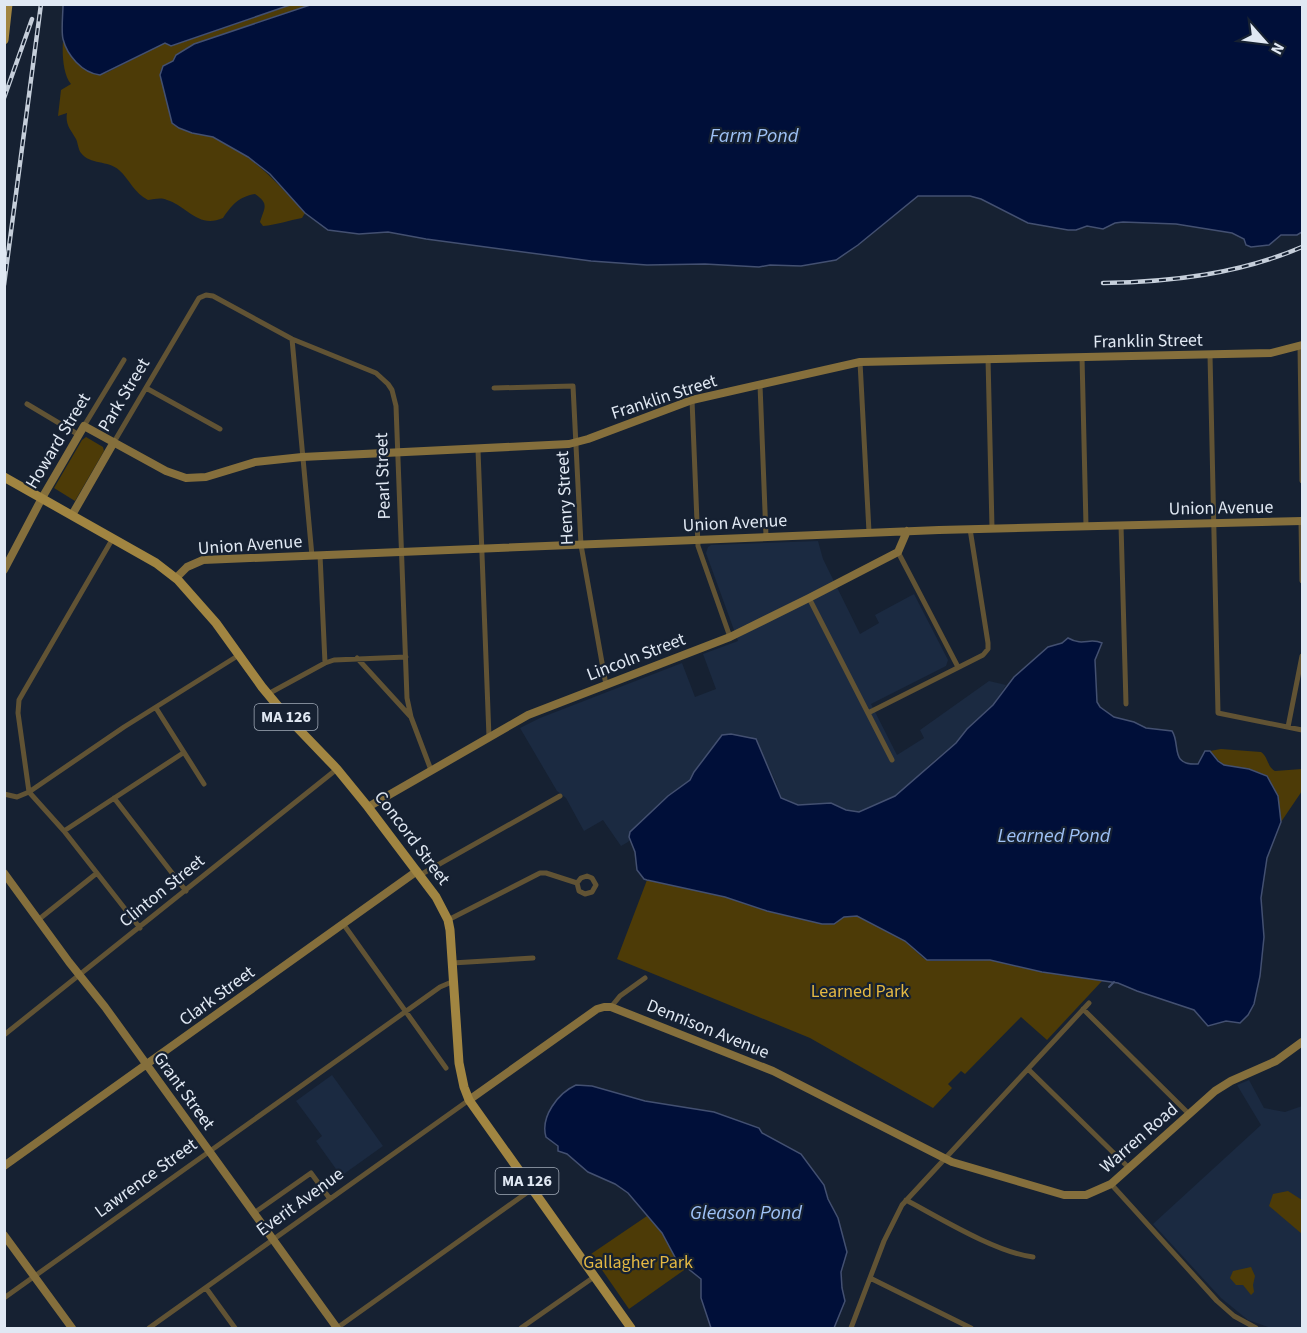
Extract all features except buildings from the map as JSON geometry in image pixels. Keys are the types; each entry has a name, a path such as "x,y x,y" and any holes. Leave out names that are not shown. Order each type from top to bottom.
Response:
{"main road":[{"path":"4,40 8,4"},
{"name":"Concord Street","path":"4,477 156,562 176,578 216,623 286,717 337,770 419,873 436,897 448,920 459,1063 469,1100 631,1329"}],"street":[{"name":"Pearl Street","path":"206,295 213,296 292,339 369,369 392,390 396,406 407,698 411,717 431,770"},
{"name":"Park Street","path":"72,515 199,298 206,295"},
{"path":"292,339 302,457 323,621 325,663"},
{"path":"1301,345 1302,481"},
{"name":"Franklin Street","path":"84,426 166,471 186,478 206,477 255,462 302,457 560,446 577,443 692,400 860,362 1271,353 1301,345"},
{"path":"1210,355 1218,712 1302,730"},
{"path":"1082,357 1086,526"},
{"path":"988,358 992,528"},
{"name":"Howard Street","path":"4,570 42,498 124,360"},
{"path":"860,362 869,532"},
{"path":"760,385 766,536"},
{"name":"Henry Street","path":"494,388 573,386 581,545 606,685"},
{"path":"146,388 220,429"},
{"path":"692,400 697,539 700,554 730,637"},
{"path":"27,404 79,435"},
{"path":"478,450 489,737"},
{"path":"1302,521 1302,581"},
{"name":"Union Avenue","path":"176,578 192,563 203,560 869,532 1302,521"},
{"path":"1120,525 1126,704"},
{"path":"868,713 986,653 988,643 970,529"},
{"path":"907,531 898,552 958,667"},
{"path":"113,538 20,700 18,713 29,792 64,831 140,928"},
{"name":"Lincoln Street","path":"368,807 533,713 730,637 898,552"},
{"path":"809,598 892,760"},
{"path":"4,794 17,797 29,792 124,727 239,655"},
{"path":"1288,727 1302,656"},
{"path":"268,694 325,663 357,658 406,657"},
{"path":"357,658 411,717"},
{"path":"156,708 204,784"},
{"path":"64,831 183,753"},
{"name":"Clinton Street","path":"4,1035 337,770"},
{"path":"419,873 560,796"},
{"path":"114,798 186,891"},
{"name":"Grant Street","path":"4,873 104,1005 337,1328"},
{"path":"38,920 97,873"},
{"name":"Clark Street","path":"4,1166 419,873"},
{"path":"448,920 540,873 577,883"},
{"path":"344,925 447,1068"},
{"path":"452,963 533,958"},
{"path":"469,1100 597,1009 611,1007 620,996 645,978"},
{"name":"Lawrence Street","path":"4,1298 440,987 454,981"},
{"path":"851,1329 898,1210 1089,1003"},
{"name":"Dennison Avenue","path":"611,1007 773,1071 944,1160"},
{"path":"1083,1009 1190,1114"},
{"name":"Warren Road","path":"944,1160 1064,1196 1086,1195 1111,1184 1224,1085 1276,1061 1302,1042"},
{"path":"1028,1069 1129,1168"},
{"name":"Everit Avenue","path":"149,1329 469,1100"},
{"path":"254,1213 311,1173 330,1199"},
{"path":"1111,1184 1209,1293 1242,1321 1256,1329"},
{"path":"337,1328 532,1189"},
{"path":"906,1200 997,1246 1016,1254 1033,1257"},
{"path":"4,1235 72,1329"},
{"path":"521,1329 594,1276"},
{"path":"870,1278 971,1329"},
{"path":"206,1288 235,1329"},
{"path":"1238,1328 1242,1321"}],"shaded area":[{"path":"818,541 823,559 860,634 879,623 875,615 914,594 948,660 946,666 871,704 897,755 924,738 920,730 989,681 1006,685 993,705 911,784 895,796 859,812 846,810 831,803 798,805 781,798 759,747 751,737 731,734 722,735 690,780 628,842 621,846 603,820 584,831 566,798 557,791 520,728 540,718 682,663 695,697 716,689 703,654 738,641 706,553 708,547 711,545"},
{"path":"332,1075 383,1146 341,1176 316,1141 322,1136 296,1101"},
{"path":"1249,1080 1264,1108 1285,1112 1302,1106 1302,1328 1271,1328 1248,1320 1221,1298 1153,1224 1261,1125 1237,1085"}],"green space":[{"path":"290,5 310,5 194,44 176,55 173,61 163,66 160,72 172,123 187,131 215,138 242,153 275,181 295,202 305,213 302,218 263,226 260,222 264,204 255,194 240,199 223,218 214,221 200,219 165,199 148,200 139,194 115,167 85,157 68,124 67,113 58,116 61,90 71,84 65,70 63,41 69,54 86,70 106,73 165,43 171,46"},
{"path":"86,437 103,447 104,451 75,501 54,488"},
{"path":"1221,749 1261,752 1275,771 1302,769 1302,791 1281,822 1278,796 1267,776 1224,765 1210,751"},
{"name":"Learned Park","path":"647,880 725,897 795,918 830,924 844,917 857,916 905,941 923,958 931,961 990,960 1042,972 1102,981 1047,1040 1021,1017 965,1074 961,1071 948,1084 952,1088 933,1108 810,1038 617,959"},
{"path":"1288,1191 1302,1200 1302,1234 1269,1206 1273,1194"},
{"name":"Gallagher Park","path":"647,1216 662,1233 676,1259 687,1268 629,1309 591,1254"},
{"path":"1251,1267 1255,1276 1254,1292 1251,1295 1243,1285 1236,1285 1230,1278 1233,1271"}],"water":[{"path":"63,4 290,5 171,46 165,43 100,75 81,67 68,51 62,36"},
{"name":"Farm Pond","path":"310,5 1302,5 1302,232 1297,235 1281,235 1269,245 1251,247 1246,245 1244,239 1232,233 1176,224 1123,222 1103,229 1087,226 1068,230 1028,223 981,199 970,196 918,196 836,260 801,266 759,267 705,264 647,265 591,261 388,232 359,234 328,230 305,213 270,174 248,157 213,137 192,133 172,123 160,75 163,66 194,44"},
{"name":"Learned Pond","path":"1068,638 1078,642 1102,643 1095,660 1097,702 1100,707 1114,717 1146,728 1172,731 1179,758 1183,762 1198,764 1205,751 1210,751 1224,765 1249,769 1267,776 1278,796 1281,822 1267,858 1261,898 1264,937 1260,976 1254,1004 1240,1023 1226,1021 1208,1026 1194,1010 1118,983 1042,972 990,960 927,960 905,941 857,916 844,917 834,924 822,924 767,911 725,897 647,880 637,870 635,852 629,837 630,832 668,796 690,780 722,735 731,734 756,739 781,798 798,805 831,803 846,810 859,812 895,796 956,743 967,729 993,705 1014,677 1048,647 1062,643"},
{"name":"Gleason Pond","path":"576,1085 592,1086 645,1101 714,1112 759,1128 762,1133 801,1154 824,1185 838,1218 847,1252 841,1272 845,1301 834,1328 711,1328 701,1298 701,1279 676,1259 662,1233 628,1193 615,1184 588,1172 567,1154 558,1151 558,1146 546,1137 546,1122 552,1106"}],"waterway":[{"path":"1109,987 1114,982"}],"railway":[{"path":"4,285 41,4"},
{"path":"4,98 32,19"},
{"path":"1103,283 1154,281 1204,275 1254,264 1302,247"}]}
